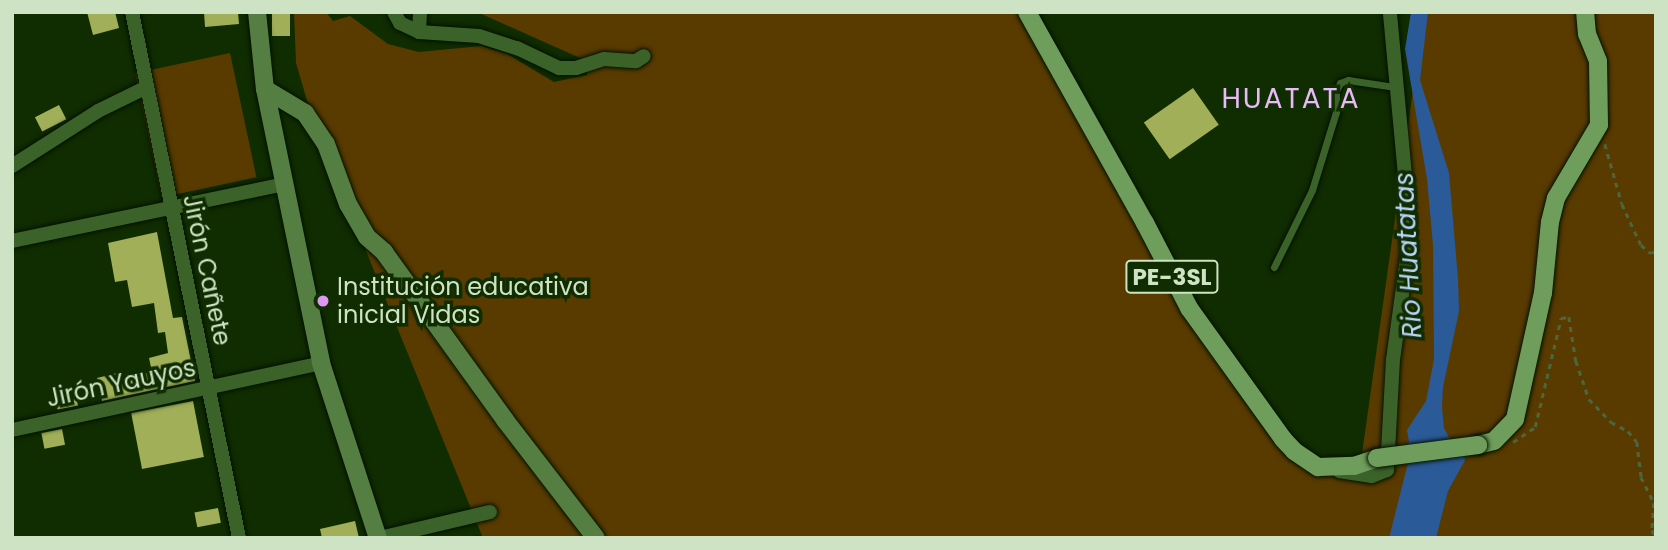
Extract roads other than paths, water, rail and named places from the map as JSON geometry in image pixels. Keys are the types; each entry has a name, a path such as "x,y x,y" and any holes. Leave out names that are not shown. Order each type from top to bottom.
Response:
{"main road":[{"path":"257,12 265,89 321,363 379,538"},
{"name":"PE-3SL","path":"1027,12 1145,223 1189,308 1283,439 1294,451 1318,467"},
{"path":"1318,467 1343,467 1377,458 1478,445 1494,441 1515,419 1543,293 1550,222 1556,198 1599,125 1598,61 1587,34 1585,12"},
{"path":"265,89 305,113 326,144 348,204 367,237 384,252 505,420 596,538"}],"street":[{"name":"Jirón Cañete","path":"132,12 239,538"},
{"path":"394,12 400,23 419,32 479,36 517,48 559,68 576,68 604,59 636,61 644,56"},
{"path":"419,32 420,12"},
{"path":"1318,467 1368,476 1382,474 1387,470 1393,360 1408,251 1407,197 1390,12"},
{"path":"12,166 98,111 147,87"},
{"path":"12,241 285,184"},
{"name":"Jirón Yauyos","path":"12,430 321,363"},
{"path":"379,538 490,512"}],"lane":[{"path":"1274,267 1312,190 1336,112 1336,91 1340,83 1348,80 1395,87"}],"water":[{"path":"1411,12 1428,12 1420,80 1449,173 1458,279 1459,311 1443,387 1442,407 1444,428 1451,441 1464,446 1465,460 1448,491 1436,538 1389,538 1408,463 1403,450 1409,442 1407,430 1426,401 1434,359 1433,245 1427,179 1405,49"}],"place":[{"name":"Institución educativa inicial Vidas","path":"323,301"}],"district":[{"name":"HUATATA","path":"1291,99"}],"water label":[{"name":"Rio Huatatas","path":"1409,255"}]}
